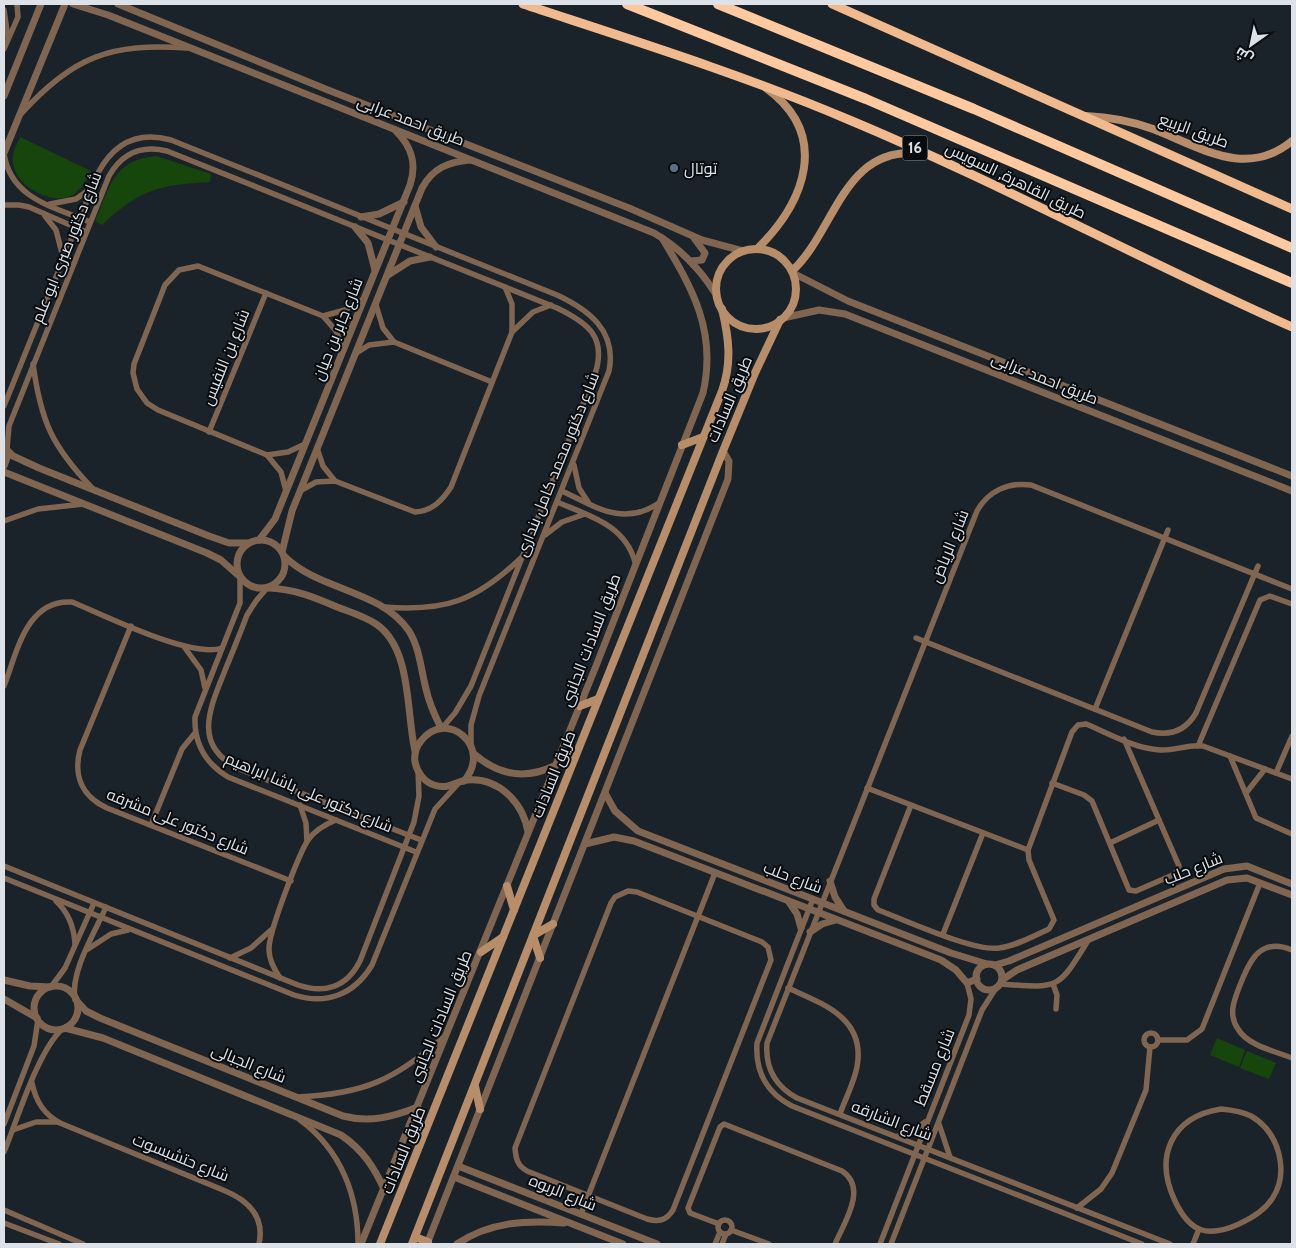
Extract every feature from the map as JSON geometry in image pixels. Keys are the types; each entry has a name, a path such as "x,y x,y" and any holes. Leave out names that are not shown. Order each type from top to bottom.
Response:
{"highway":[{"name":"طريق القاهرة, السويس","path":"523,4 758,83 930,155 1163,269 1292,327"},
{"name":"طريق القاهرة, السويس","path":"627,4 866,99 1292,282"},
{"path":"718,4 966,106 1292,248"},
{"path":"832,4 1292,209"}],"main road":[{"path":"757,249 779,224 796,196 801,184 805,159 802,134 793,115 777,97 758,83"},
{"name":"طريق الربيع","path":"1084,116 1111,118 1139,124 1218,155 1235,159 1252,159 1268,155 1292,141"},
{"path":"792,272 809,251 841,195 859,175 880,160 892,156 904,153 930,155"},
{"path":"757,249 778,255 792,272 796,293 792,306 782,319 764,328 746,327 735,322 722,309 717,296 716,285 720,270 730,258 743,251 757,249"},
{"name":"طريق السادات","path":"380,1244 724,383 729,360 729,344 722,309"},
{"name":"طريق السادات","path":"413,1241 722,451 755,373 782,319"},
{"path":"682,445 703,437"},
{"path":"580,706 598,699"},
{"path":"507,886 514,910"},
{"path":"540,958 534,935 553,924"},
{"path":"481,952 503,937"},
{"path":"475,1086 480,1109"},
{"path":"413,1241 428,1243"}],"street":[{"path":"4,49 18,17 17,4"},
{"path":"4,96 41,4"},
{"path":"65,4 4,154 7,169 14,183 26,193 90,222"},
{"name":"طريق احمد عرابى","path":"73,4 108,15 605,212 662,238 690,261 717,296"},
{"name":"طريق احمد عرابى","path":"118,4 328,90 609,200 689,234 722,247 743,251"},
{"path":"4,10 8,38"},
{"path":"18,118 54,80 90,59 130,48 151,46 192,48"},
{"path":"324,101 328,90"},
{"name":"شارع جابر بن حيان","path":"259,540 272,526 413,178 413,162 408,145 392,128"},
{"name":"شارع دكتور صبرى ابو علم","path":"4,406 91,188 102,164 114,149 122,144 141,137 151,136 171,140 393,230"},
{"name":"شارع دكتور صبرى ابو علم","path":"6,448 8,426 90,222 114,168 120,160 137,150 147,148 167,151 388,240"},
{"name":"شارع جابر بن حيان","path":"283,554 288,522 422,188 432,173 448,163 472,160"},
{"path":"247,184 251,173"},
{"path":"48,204 76,199 91,188"},
{"path":"605,212 609,200"},
{"path":"361,216 379,214 404,202"},
{"path":"4,206 19,205 86,232"},
{"path":"415,206 421,227 436,247"},
{"path":"44,214 58,235 63,259"},
{"path":"355,227 370,247 375,272"},
{"name":"شارع دكتور محمد كامل بندارى","path":"393,230 557,296 584,309 593,316 606,334 610,352 609,371 600,397 479,696 471,724 471,744"},
{"path":"689,234 705,253 702,260 690,261"},
{"name":"طريق السادات الجانبى","path":"360,1244 385,1191 554,766 580,706 706,382 705,333 698,302 692,288 662,238"},
{"name":"شارع دكتور محمد كامل بندارى","path":"388,240 551,306 587,325 598,343 599,364 471,686 458,708 441,728"},
{"path":"386,278 401,265 430,257"},
{"path":"286,493 281,472 268,456 154,408 147,403 137,390 134,364 156,307 172,277 188,267 208,269 323,316 336,331 344,350"},
{"name":"طريق احمد عرابى","path":"792,272 842,298 895,320 1292,476"},
{"path":"300,491 316,482 335,481 407,510 423,512 445,496 451,486 512,332 512,304 505,287"},
{"name":"شارع بن النفيس","path":"209,432 266,293"},
{"path":"323,316 345,310 364,299"},
{"path":"376,303 383,328 394,342"},
{"path":"512,332 533,312 551,306"},
{"name":"طريق احمد عرابى","path":"782,319 811,312 828,311 845,314 1292,491"},
{"path":"890,332 895,320"},
{"path":"355,354 369,345 394,342 492,382"},
{"path":"33,364 39,401 50,432 67,461 93,490"},
{"path":"588,392 600,397"},
{"path":"268,456 288,452 306,443"},
{"path":"4,466 7,460 6,448"},
{"path":"6,448 21,460 220,540 240,544 259,540 272,543 309,576 384,607 403,623 416,644 429,701 441,728"},
{"path":"317,448 323,466 335,481"},
{"path":"428,1243 728,479 729,461 722,451"},
{"path":"574,461 579,488 589,504"},
{"path":"1252,475 1256,462"},
{"path":"4,472 215,556 240,576 249,586 301,592 366,618 386,632 399,653 402,664 418,770 418,809 355,970 348,978 329,988 319,990 298,985 4,866"},
{"name":"شارع الرياض","path":"817,913 977,511 985,499 997,490 1016,485 1031,485 1292,589"},
{"path":"562,491 589,504 617,514 628,515 644,512 659,504"},
{"path":"557,502 618,531 629,545 635,562"},
{"path":"4,521 38,509 86,504"},
{"path":"544,536 562,522 585,514"},
{"path":"1095,709 1168,530"},
{"path":"240,576 237,557 249,543"},
{"path":"268,588 274,585 283,575 285,569 283,554"},
{"path":"384,607 425,608 460,600 491,584 523,555"},
{"path":"916,638 1160,734 1178,731 1185,727 1196,713 1258,566"},
{"name":"شارع دكتور على باشا ابراهيم","path":"240,576 240,603 195,717 195,733 205,758 228,776 416,852"},
{"name":"شارع دكتور على باشا ابراهيم","path":"268,588 256,601 248,615 209,711 208,732 216,751 223,759 237,768 421,840"},
{"path":"1198,746 1260,600 1270,596 1292,604"},
{"path":"4,686 30,622 35,615 48,605 72,602 184,647 207,652 222,648"},
{"name":"شارع دكتور على مشرفه","path":"131,626 80,750 77,773 82,787 91,799 107,808 291,881"},
{"path":"184,647 201,670 205,689"},
{"path":"910,805 874,902 878,910 971,945 990,949 1008,946 1051,927 1054,920 1030,860 1028,850 1072,732 1078,725 1086,724 1158,750 1198,746 1292,780"},
{"path":"4,878 294,995 307,999 329,999 350,990 362,979 372,965 416,852 435,809 464,780 472,768 474,754 471,744 459,732 441,728 424,737 415,754"},
{"path":"151,825 182,749 195,733"},
{"path":"1276,774 1292,736"},
{"path":"1052,783 1090,798 1131,891 1175,874 1179,866 1124,739"},
{"path":"205,758 216,751"},
{"path":"474,754 484,763 508,773 532,774 554,766"},
{"path":"1230,756 1256,818 1292,834"},
{"path":"1246,794 1265,769"},
{"path":"418,770 430,784 439,787 457,785"},
{"path":"464,780 493,784 510,796 523,813 528,833"},
{"path":"867,788 1028,850"},
{"name":"شارع حلب","path":"605,793 621,819 638,831 951,953 991,964 1008,961 1224,868 1247,866 1292,884"},
{"path":"300,805 306,823 308,841"},
{"path":"280,978 271,960 269,951 271,930 308,841 320,828 336,820"},
{"path":"1110,842 1159,820"},
{"path":"943,934 983,833"},
{"name":"شارع حلب","path":"585,844 604,838 624,838 946,963 960,974 967,983"},
{"path":"581,1214 715,873"},
{"name":"شارع حلب","path":"999,984 1017,970 1227,880 1247,878 1292,895"},
{"path":"830,881 835,897 844,911"},
{"path":"1158,1040 1187,1040 1202,1029 1260,883"},
{"path":"628,891 637,892 762,942 768,947 771,960 669,1216 655,1221 588,1196 527,1171 518,1163 515,1148 612,903 615,897 622,893 628,891"},
{"path":"53,898 67,914 72,924 75,946"},
{"path":"809,910 813,899"},
{"path":"789,902 797,914 802,928"},
{"path":"4,1124 34,1046 37,1019 35,1012 36,1000 39,994 50,987 61,975 94,903"},
{"path":"4,1152 46,1050 76,1016 74,981 106,907"},
{"name":"شارع الشارقه","path":"809,910 757,1043 758,1065 761,1076 774,1094 792,1106 1142,1244"},
{"name":"شارع الشارقه","path":"817,913 767,1043 766,1054 770,1071 778,1085 787,1093 1170,1244"},
{"path":"810,932 822,924 836,920"},
{"path":"86,951 107,936 131,930"},
{"path":"230,958 251,948 271,930"},
{"path":"976,979 984,988 999,984 1039,986 1053,984 1065,976 1089,939"},
{"path":"1292,950 1278,946 1270,947 1255,955 1249,961 1232,1010 1234,1020 1244,1037 1292,1058"},
{"path":"976,979 978,971 991,964 1002,973 999,984"},
{"path":"967,983 976,979"},
{"path":"4,980 30,986 62,988 76,999"},
{"name":"شارع مسقط","path":"880,1244 969,1015 971,999 967,983"},
{"name":"شارع مسقط","path":"891,1244 982,1010 999,984"},
{"path":"1053,984 1057,995 1056,1009"},
{"path":"294,995 298,985"},
{"path":"788,988 840,1014 855,1038 857,1067 840,1114"},
{"path":"4,999 51,1029 64,1029"},
{"name":"شارع الجبالى","path":"76,999 86,1011 100,1018 355,1119 387,1118 418,1107"},
{"name":"شارع الجبالى","path":"64,1029 103,1038 342,1135 367,1158 385,1191"},
{"path":"296,1097 350,1092 382,1081 412,1064 447,1034"},
{"path":"1150,1047 1145,1042 1147,1035 1154,1034 1158,1040"},
{"path":"1150,1047 1157,1045 1158,1040"},
{"path":"1077,1208 1100,1189 1112,1173 1146,1090 1150,1047"},
{"name":"شارع حتشبسوت","path":"32,1083 38,1103 52,1118 60,1123 239,1196 253,1209 258,1218 260,1227 259,1244"},
{"path":"1222,1109 1252,1116 1264,1126 1273,1139 1280,1161 1278,1187 1263,1210 1251,1219 1215,1233 1199,1229 1185,1220 1167,1185 1165,1165 1169,1146 1176,1134 1195,1116 1206,1111 1222,1109"},
{"path":"290,1113 309,1127 326,1144 339,1163 349,1184 355,1206 360,1244"},
{"path":"898,1136 914,1131 927,1121"},
{"name":"شارع حتشبسوت","path":"13,1130 36,1122 60,1123"},
{"path":"938,1123 950,1157"},
{"path":"769,1244 726,1232 719,1224 690,1213 688,1208 720,1127 724,1124 842,1171 850,1177 854,1185 854,1196 836,1244"},
{"name":"شارع الربوه","path":"458,1166 657,1244"},
{"name":"شارع الربوه","path":"454,1177 623,1244"},
{"path":"506,1198 509,1186"},
{"path":"4,1210 84,1244"},
{"path":"457,1244 476,1234 509,1223 527,1221 570,1223"},
{"path":"715,1244 731,1225 728,1221 719,1224"},
{"path":"4,1223 58,1244"},
{"path":"1193,1244 1199,1229"},
{"path":"722,1244 726,1232"}],"green space":[{"path":"20,137 91,171 84,184 69,197 64,198 46,196 28,187 16,173 13,164 13,155"},
{"path":"156,156 211,174 210,182 163,187 151,191 139,196 102,225 95,221 115,177 122,169 130,163"},
{"path":"1217,1038 1245,1050 1239,1067 1210,1055"},
{"path":"1247,1051 1276,1063 1269,1079 1240,1068"}],"place":[{"name":"توتال","path":"674,168"}]}
